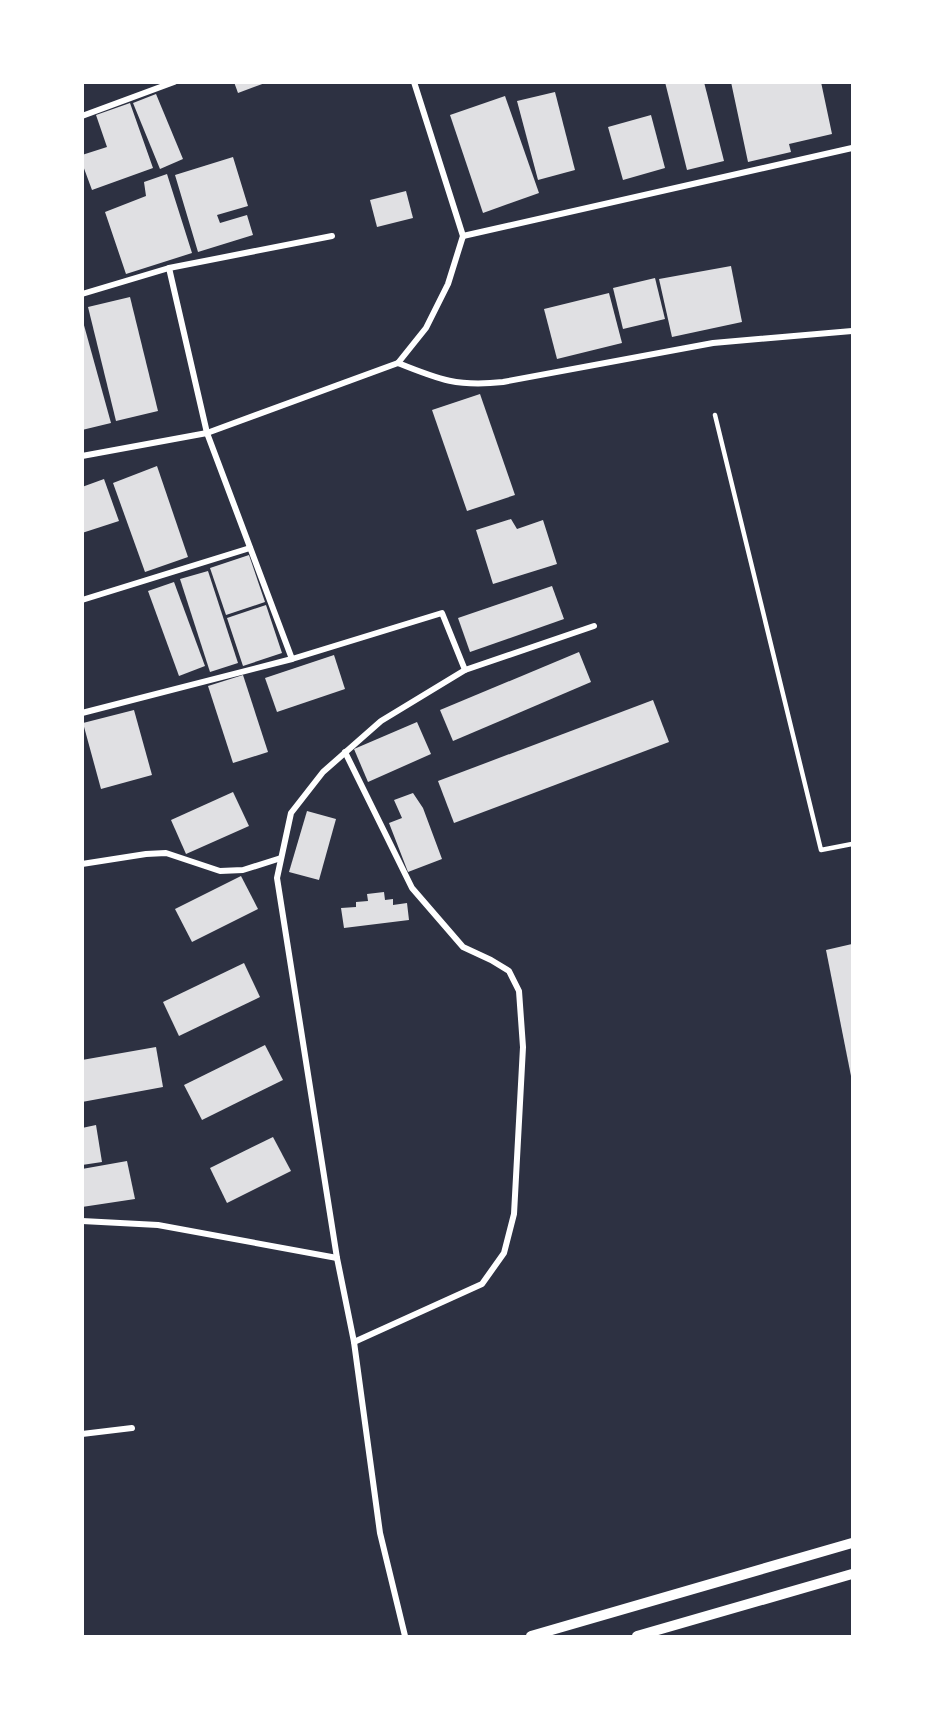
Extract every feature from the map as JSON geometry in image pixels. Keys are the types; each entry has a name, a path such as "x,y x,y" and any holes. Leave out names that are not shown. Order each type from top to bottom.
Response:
{"street":[{"path":"82,116 174,82"},
{"path":"82,456 207,433 398,363 426,328 448,284 462,236 414,82"},
{"path":"462,236 852,148"},
{"path":"82,294 169,268 332,236"},
{"path":"169,268 207,433 292,659"},
{"path":"398,363 430,376 476,385 713,343 852,331"},
{"path":"82,600 250,548"},
{"path":"82,713 292,659 442,613 465,670"},
{"path":"405,1636 381,1533 354,1342 337,1258 277,878 291,813 323,772 381,721 465,670 594,626"},
{"path":"345,752 412,888 463,947 509,971 519,991 523,1047 514,1214 504,1254 482,1284 354,1342"},
{"path":"82,864 166,853 220,872 243,870 281,858"},
{"path":"82,1221 158,1225 337,1258"},
{"path":"82,1434 132,1428"},
{"path":"531,1636 852,1543"},
{"path":"637,1636 852,1574"}],"lane":[{"path":"715,415 821,850 852,844"}],"building":[{"path":"234,82 265,82 265,83 238,93"},
{"path":"665,82 704,82 724,161 687,170"},
{"path":"731,82 821,82 832,134 789,144 791,152 748,162"},
{"path":"555,92 575,170 538,180 517,101"},
{"path":"156,94 183,159 160,169 133,103"},
{"path":"505,96 539,193 483,213 450,115"},
{"path":"130,103 153,168 92,190 82,163 82,155 107,147 96,115"},
{"path":"651,115 665,168 623,180 608,127"},
{"path":"233,157 248,206 217,215 220,223 247,215 253,235 198,252 175,175"},
{"path":"167,174 192,253 126,274 105,212 146,196 144,182"},
{"path":"406,191 413,218 377,227 370,200"},
{"path":"731,266 742,322 672,337 659,279"},
{"path":"655,278 665,319 623,329 613,288"},
{"path":"609,293 622,343 557,359 544,309"},
{"path":"130,297 158,411 116,421 88,307"},
{"path":"82,318 111,423 82,430"},
{"path":"480,394 515,495 467,511 432,410"},
{"path":"157,466 188,557 145,572 113,483"},
{"path":"104,479 119,521 82,533 82,487"},
{"path":"511,519 517,529 543,520 557,564 493,584 476,530"},
{"path":"249,555 265,602 226,615 210,568"},
{"path":"208,571 238,663 210,672 180,579"},
{"path":"174,582 205,666 179,676 148,591"},
{"path":"552,586 564,619 470,652 458,618"},
{"path":"266,605 282,653 243,666 227,618"},
{"path":"579,652 591,682 453,741 440,710"},
{"path":"334,655 345,689 277,712 265,678"},
{"path":"243,675 268,752 233,763 208,686"},
{"path":"653,700 669,742 454,823 438,781"},
{"path":"134,710 152,775 101,789 83,723"},
{"path":"417,722 431,754 368,782 354,749"},
{"path":"233,792 249,826 186,854 171,820"},
{"path":"413,793 423,808 442,859 408,872 389,823 402,818 394,800"},
{"path":"307,811 336,819 319,880 289,872"},
{"path":"241,876 258,909 192,942 175,909"},
{"path":"384,892 385,900 393,899 393,905 407,903 409,920 344,928 341,908 356,907 356,902 368,901 367,894"},
{"path":"852,944 852,1076 851,1076 826,950"},
{"path":"244,963 260,997 179,1036 163,1002"},
{"path":"265,1045 283,1080 202,1120 184,1085"},
{"path":"156,1047 163,1087 82,1102 82,1060"},
{"path":"96,1125 102,1162 82,1165 82,1128"},
{"path":"273,1137 291,1171 227,1203 210,1168"},
{"path":"127,1161 135,1199 82,1207 82,1169"}]}
